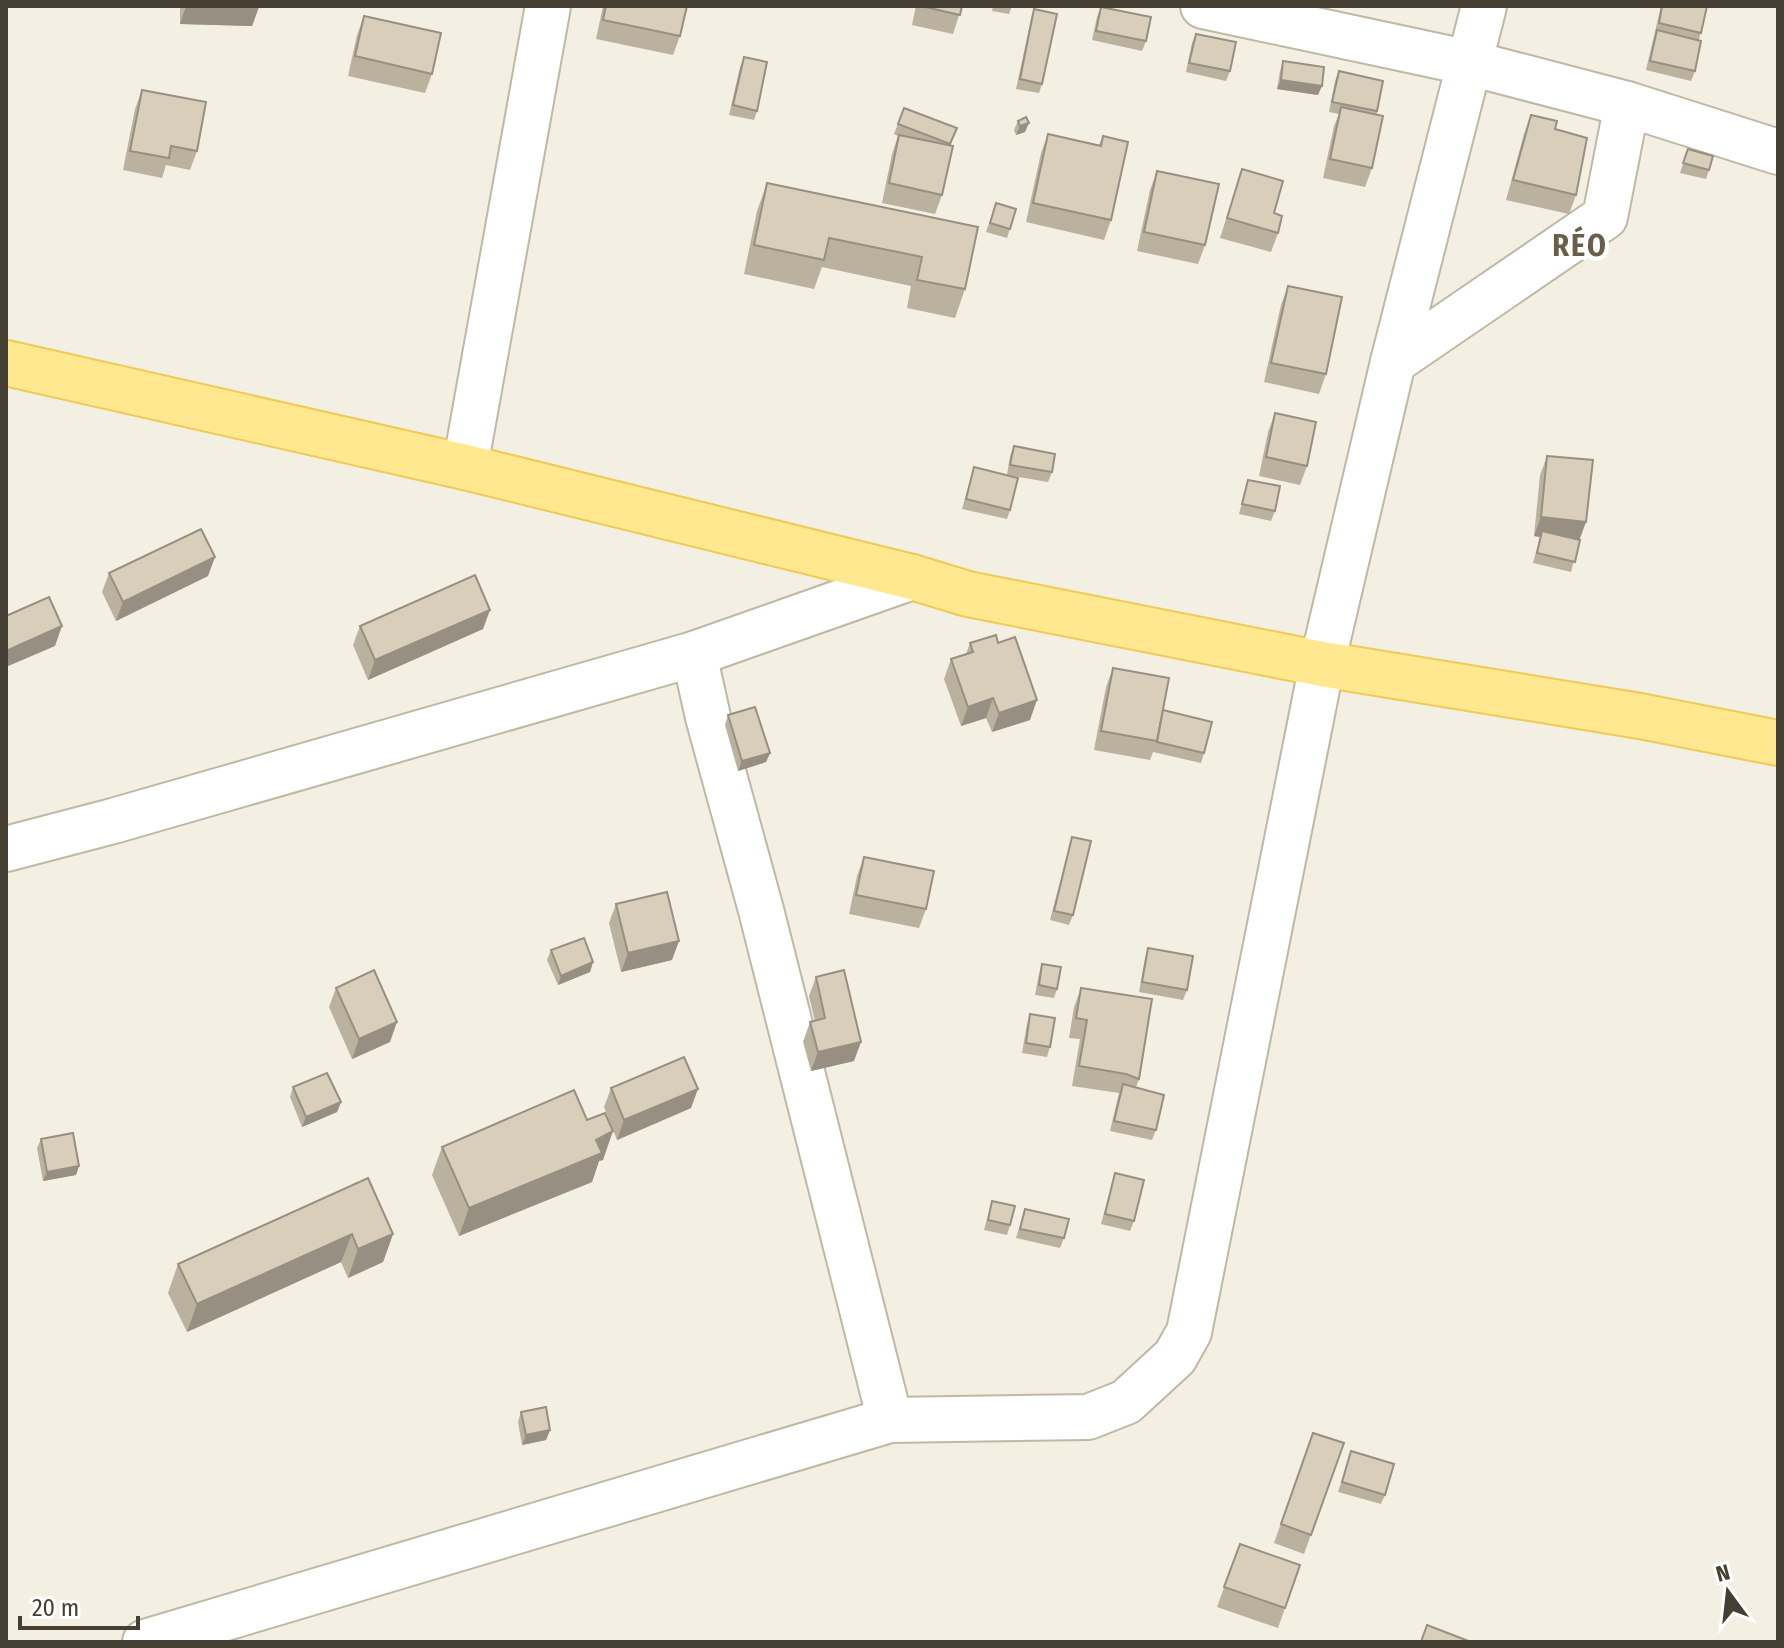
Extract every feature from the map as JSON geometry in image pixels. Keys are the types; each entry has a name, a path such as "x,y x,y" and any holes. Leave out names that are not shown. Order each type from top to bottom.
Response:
{"main road":[{"path":"6,363 465,467 912,577 968,594 1322,664 1640,716 1778,743"}],"street":[{"path":"465,467 548,6"},
{"path":"1203,6 1470,63 1627,104 1778,152"},
{"path":"145,1642 890,1420 1088,1417 1126,1402 1175,1357 1189,1332 1322,664 1393,362 1484,6"},
{"path":"1393,362 1605,217 1627,104"},
{"path":"6,849 694,654 912,577"},
{"path":"694,654 890,1420"}],"building":[{"path":"606,6 687,6 680,36 603,20"},
{"path":"921,6 962,6 960,15"},
{"path":"1662,6 1707,6 1701,33 1659,23"},
{"path":"1101,7 1151,17 1146,41 1096,31"},
{"path":"1034,9 1057,14 1042,84 1020,79"},
{"path":"364,16 441,33 432,74 355,56"},
{"path":"1657,30 1701,41 1695,71 1650,61"},
{"path":"1196,34 1236,42 1230,71 1189,63"},
{"path":"744,57 767,62 757,111 733,105"},
{"path":"1283,61 1324,67 1322,86 1281,80"},
{"path":"1339,71 1383,81 1377,111 1332,102"},
{"path":"142,90 206,102 197,151 171,146 169,158 130,151"},
{"path":"1341,107 1383,116 1372,168 1330,159"},
{"path":"904,108 957,128 950,144 898,124"},
{"path":"1531,115 1557,121 1555,129 1587,138 1576,195 1513,180"},
{"path":"1026,117 1029,123 1020,126 1018,121"},
{"path":"1048,134 1101,146 1103,136 1128,142 1111,220 1033,203"},
{"path":"899,135 953,146 942,195 889,183"},
{"path":"1688,149 1713,156 1709,170 1683,163"},
{"path":"1242,169 1283,181 1274,213 1282,216 1278,233 1227,218"},
{"path":"1157,171 1219,184 1205,245 1144,232"},
{"path":"767,183 978,227 965,289 917,280 922,257 829,238 824,260 754,245"},
{"path":"996,203 1016,209 1010,229 990,223"},
{"path":"1288,286 1342,297 1326,374 1271,363"},
{"path":"1275,413 1316,422 1307,466 1266,457"},
{"path":"1014,446 1055,454 1052,472 1010,465"},
{"path":"1547,456 1593,460 1586,522 1541,517"},
{"path":"974,467 1018,478 1010,510 966,499"},
{"path":"1248,480 1280,486 1275,511 1242,504"},
{"path":"201,529 215,557 123,602 109,573"},
{"path":"1542,531 1580,540 1575,562 1537,553"},
{"path":"475,575 490,610 375,660 360,626"},
{"path":"49,597 62,626 6,651 6,616"},
{"path":"996,635 998,643 1015,637 1037,700 999,713 993,698 968,707 951,659 973,652 970,643"},
{"path":"1113,668 1169,678 1157,741 1101,731"},
{"path":"755,707 770,753 742,761 728,715"},
{"path":"1163,710 1212,722 1204,753 1157,742"},
{"path":"1072,837 1091,841 1073,915 1054,911"},
{"path":"864,857 934,871 926,909 856,895"},
{"path":"667,892 679,941 628,953 616,904"},
{"path":"584,938 593,962 561,976 551,950"},
{"path":"1148,948 1193,956 1187,990 1142,982"},
{"path":"1042,964 1061,967 1057,989 1039,985"},
{"path":"374,970 397,1022 359,1039 336,988"},
{"path":"844,970 861,1042 818,1052 810,1022 825,1018 816,977"},
{"path":"1081,988 1152,999 1139,1079 1079,1066 1087,1020 1076,1018"},
{"path":"1030,1014 1055,1018 1050,1047 1026,1043"},
{"path":"684,1057 698,1089 624,1120 611,1088"},
{"path":"327,1073 341,1102 306,1117 293,1087"},
{"path":"1123,1084 1164,1095 1156,1130 1114,1121"},
{"path":"574,1090 587,1120 605,1113 613,1131 596,1140 602,1153 469,1208 442,1147"},
{"path":"73,1133 79,1166 47,1172 41,1139"},
{"path":"1115,1173 1144,1180 1134,1221 1105,1214"},
{"path":"368,1178 393,1234 358,1249 352,1234 197,1304 178,1264"},
{"path":"992,1201 1015,1206 1010,1225 988,1220"},
{"path":"1025,1209 1069,1219 1064,1238 1020,1229"},
{"path":"546,1407 550,1430 526,1435 521,1412"},
{"path":"1313,1433 1344,1443 1311,1535 1281,1524"},
{"path":"1351,1451 1394,1464 1385,1495 1342,1482"},
{"path":"1240,1544 1300,1565 1285,1608 1224,1587"},
{"path":"1427,1625 1471,1642 1421,1642"}],"district":[{"name":"RÉO","path":"1580,246"}]}
